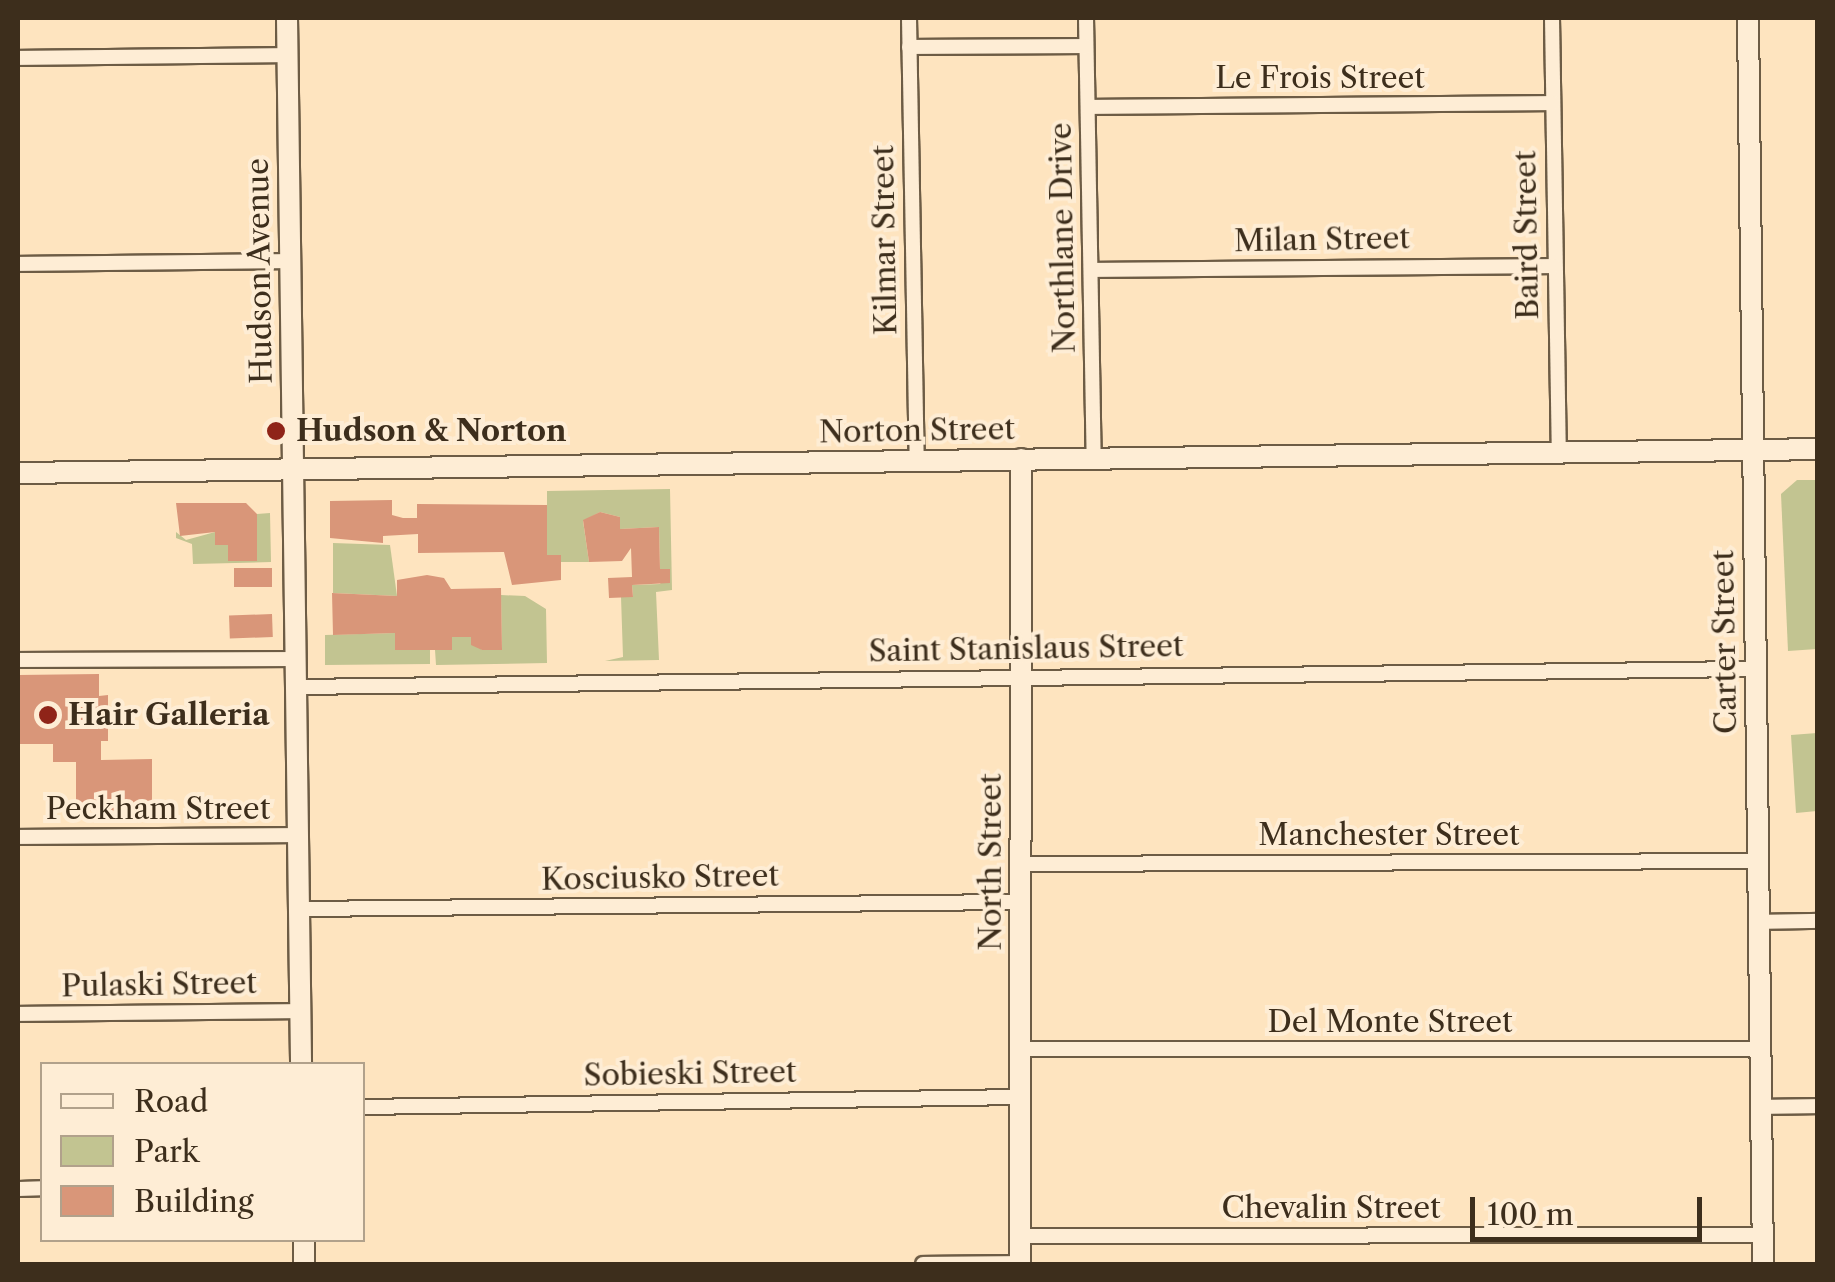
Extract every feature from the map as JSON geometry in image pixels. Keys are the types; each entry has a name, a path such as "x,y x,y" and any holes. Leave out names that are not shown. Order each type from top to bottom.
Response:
{"main road":[{"name":"Hudson Avenue","path":"287,18 301,1062"},
{"name":"Carter Street","path":"1748,18 1763,1264"},
{"name":"Norton Street","path":"18,474 1818,449"},
{"name":"North Street","path":"1020,1264 1021,459"}],"street":[{"name":"Kilmar Street","path":"909,18 917,461"},
{"name":"Northlane Drive","path":"1086,18 1094,458"},
{"name":"Baird Street","path":"1552,18 1559,452"},
{"path":"909,47 1086,46"},
{"path":"18,58 288,55"},
{"name":"Le Frois Street","path":"1088,107 1552,103"},
{"path":"18,264 289,261"},
{"name":"Milan Street","path":"1091,270 1554,266"},
{"path":"18,660 296,659"},
{"name":"Saint Stanislaus Street","path":"296,688 1756,668"},
{"name":"Peckham Street","path":"18,837 298,835"},
{"name":"Manchester Street","path":"1021,864 1758,862"},
{"name":"Kosciusko Street","path":"299,909 1021,902"},
{"path":"1759,922 1818,921"},
{"name":"Pulaski Street","path":"18,1014 300,1010"},
{"name":"Del Monte Street","path":"1020,1049 1760,1049"},
{"name":"Sobieski Street","path":"365,1107 1019,1096"},
{"path":"1762,1107 1818,1106"},
{"name":"Chevalin Street","path":"1020,1236 1762,1235"},
{"path":"923,1264 1020,1264"}],"green space":[{"path":"1797,480 1817,480 1817,649 1788,651 1781,494"},
{"path":"670,489 672,590 656,592 659,660 605,661 623,657 621,597 633,597 632,585 660,584 670,569 660,569 659,527 620,529 620,517 600,512 583,521 589,562 561,562 561,555 547,555 547,491"},
{"path":"270,513 271,562 193,564 192,544 176,538 176,532 186,540 215,532 216,545 228,545 228,561 257,561 257,514"},
{"path":"333,543 390,545 397,596 333,593"},
{"path":"501,595 525,596 546,609 547,663 436,665 435,650 452,650 452,637 471,637 482,650 502,650"},
{"path":"395,633 395,650 430,650 430,664 325,665 325,635"},
{"path":"1817,733 1817,811 1796,813 1791,735"}],"building":[{"path":"392,500 392,515 403,518 417,518 417,504 547,505 547,555 561,555 561,580 512,585 504,552 418,553 418,534 383,536 383,543 330,538 330,501"},
{"path":"176,503 246,503 257,514 257,561 228,561 228,545 215,545 215,532 180,536"},
{"path":"600,512 620,517 620,529 659,527 660,569 670,569 670,583 632,585 633,597 609,598 608,578 632,577 631,548 622,561 589,562 583,520"},
{"path":"234,568 272,568 272,587 234,587"},
{"path":"427,575 444,578 451,589 501,588 502,650 482,650 471,645 471,637 452,637 452,650 395,650 395,633 333,635 332,593 397,596 397,580"},
{"path":"272,614 273,637 230,638 229,616"},
{"path":"99,674 99,696 108,695 108,741 101,741 101,760 152,759 152,810 76,811 76,762 53,762 53,744 18,744 18,675"}],"place":[{"name":"Hudson & Norton","path":"276,431"},
{"name":"Hair Galleria","path":"48,715"}]}
